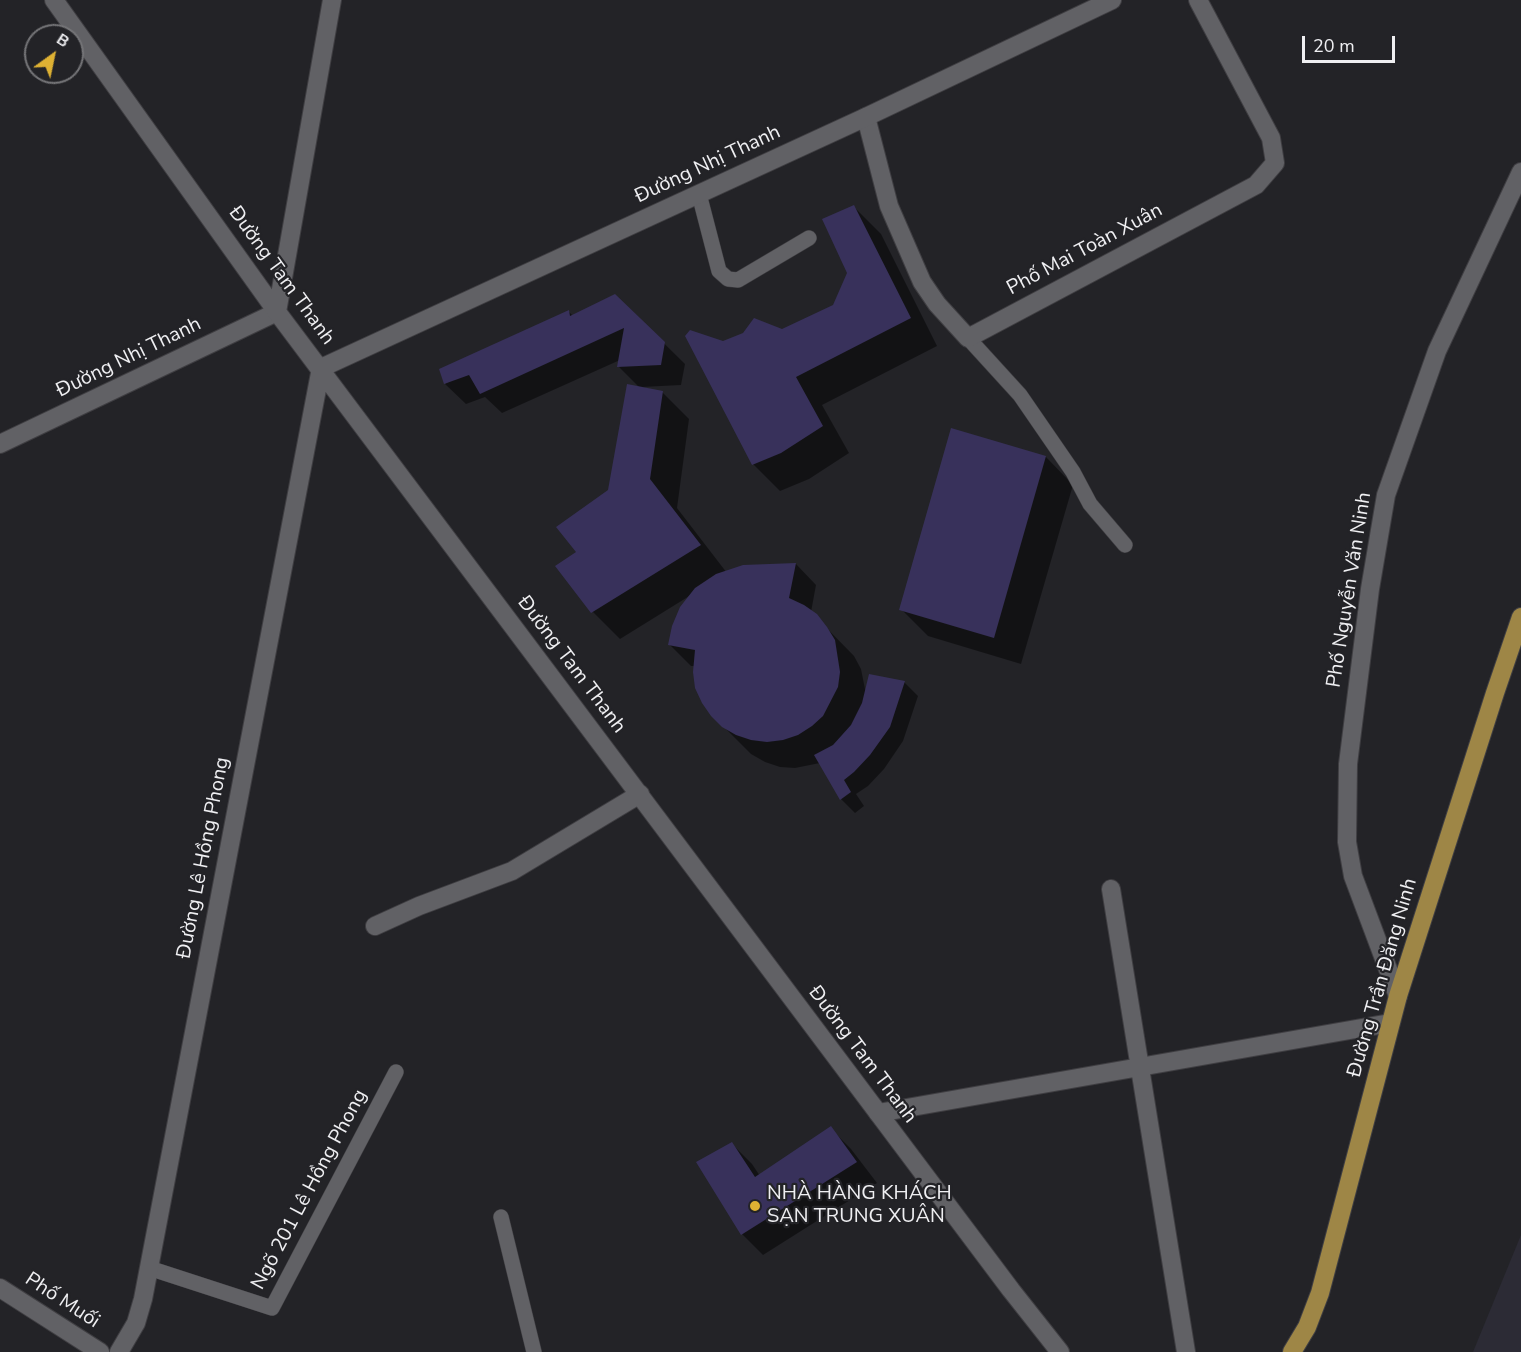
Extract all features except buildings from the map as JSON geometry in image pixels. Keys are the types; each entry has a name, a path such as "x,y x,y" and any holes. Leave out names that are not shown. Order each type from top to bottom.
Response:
{"main road":[{"name":"Đường Trần Đăng Ninh","path":"1292,1352 1307,1327 1320,1293 1398,996 1521,617"}],"street":[{"name":"Đường Tam Thanh","path":"54,0 277,312 1011,1290 1060,1352"},
{"path":"277,312 332,0"},
{"name":"Đường Nhị Thanh","path":"321,368 866,117 1112,0"},
{"name":"Phố Mai Toàn Xuân","path":"968,338 1256,185 1275,163 1271,138 1198,0"},
{"path":"866,117 889,206 922,282 937,304 968,338"},
{"name":"Phố Nguyễn Văn Ninh","path":"1398,996 1353,876 1347,842 1348,764 1370,589 1386,495 1437,351 1521,172"},
{"name":"Đường Nhị Thanh","path":"0,444 277,312"},
{"name":"Đường Lê Hồng Phong","path":"119,1352 136,1323 143,1299 321,368"},
{"path":"375,926 419,906 512,871 640,794"},
{"path":"1111,889 1186,1352"},
{"path":"878,1113 1390,1023"},
{"name":"Phố Muối","path":"0,1288 100,1352"}],"lane":[{"path":"699,194 719,271 728,279 738,280 809,238"},
{"path":"968,338 1020,395 1067,463 1090,504 1125,545"},
{"name":"Ngõ 201 Lê Hồng Phong","path":"149,1268 272,1308 396,1072"},
{"path":"501,1217 534,1352"}],"shaded area":[{"path":"1521,1235 1521,1352 1473,1352"}],"place":[{"name":"NHÀ HÀNG KHÁCH SẠN TRUNG XUÂN","path":"755,1206"}]}
